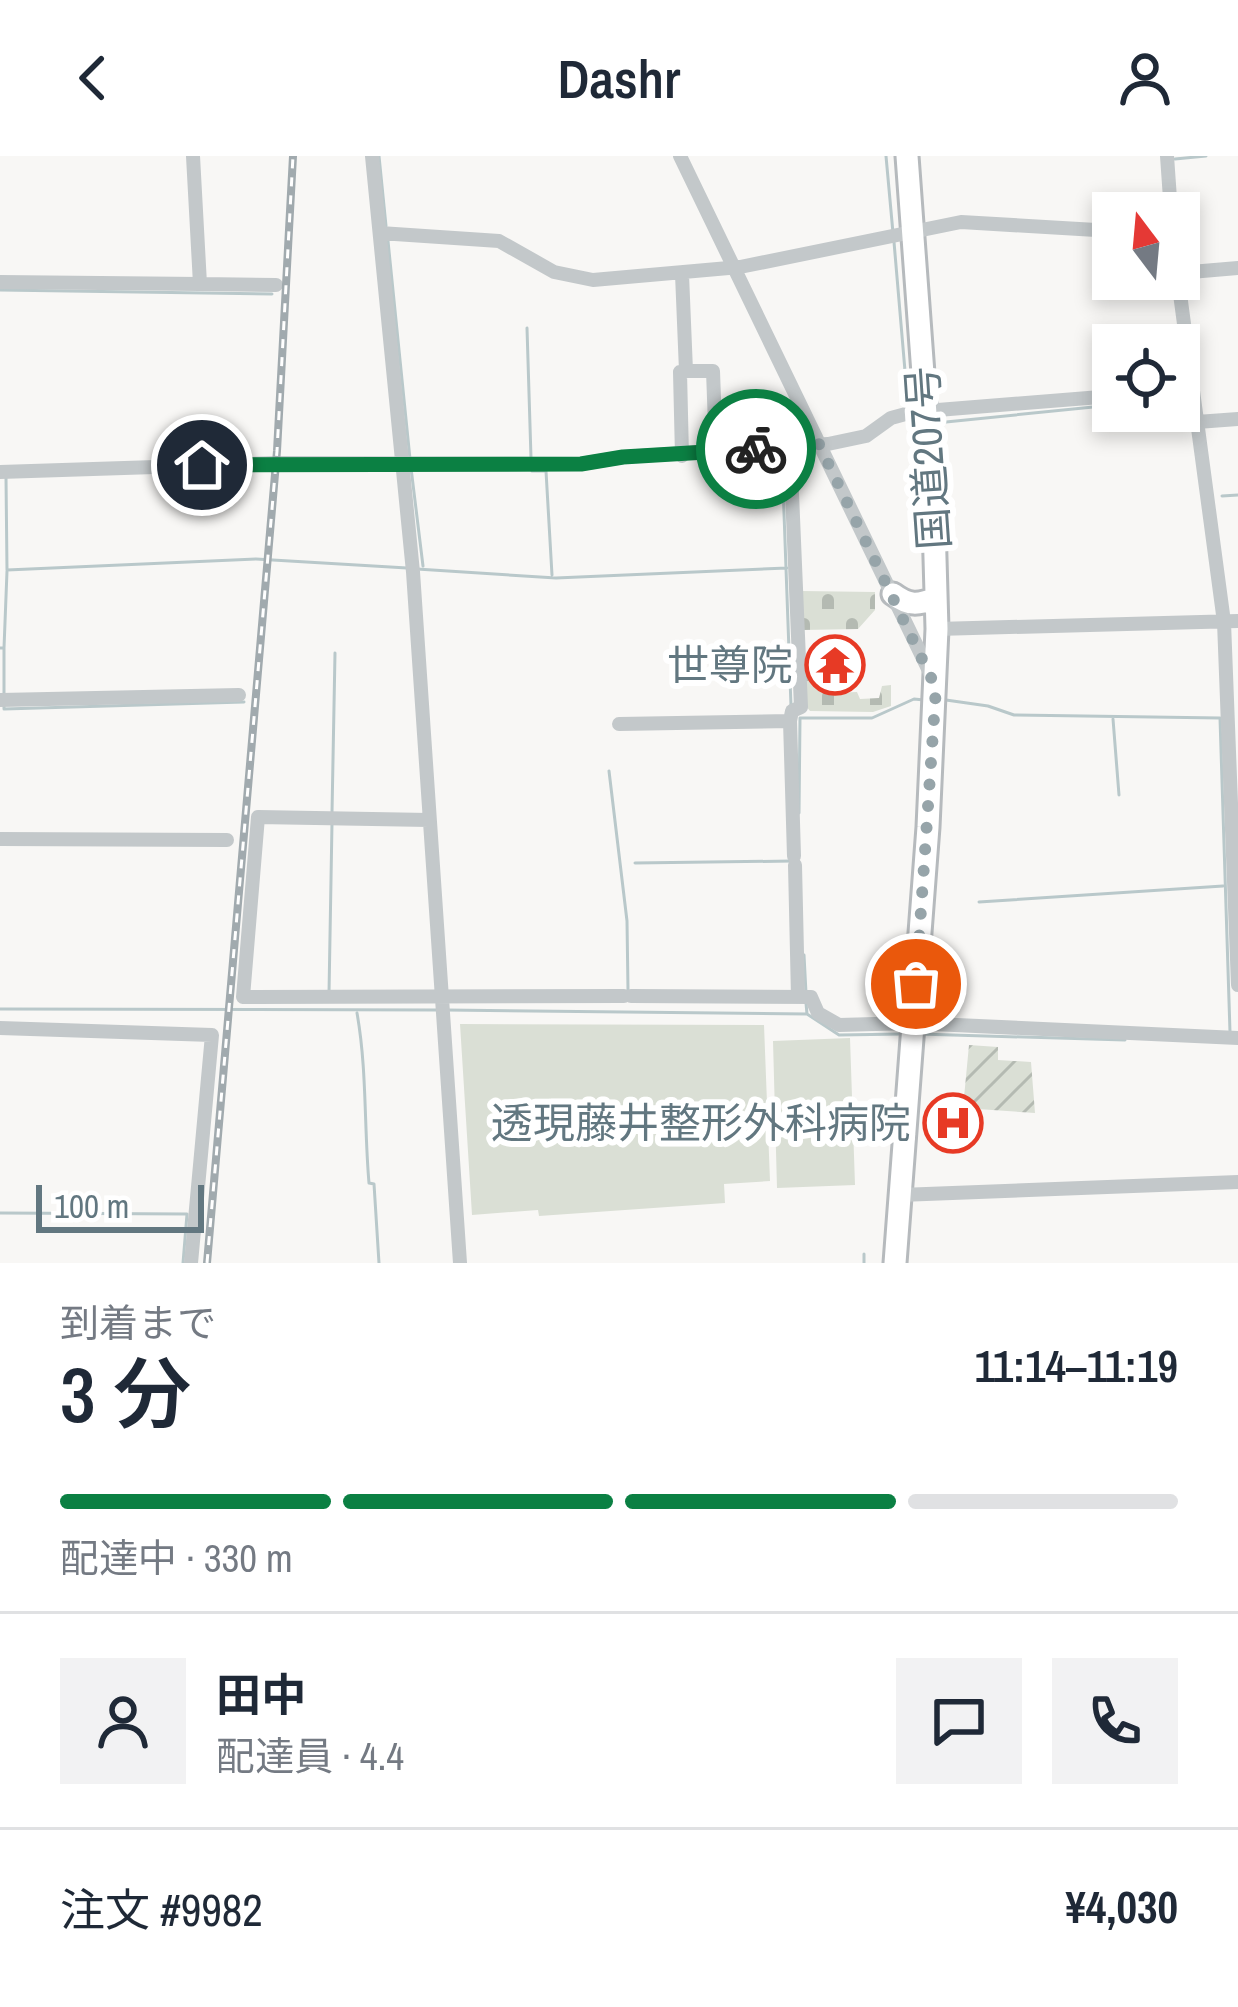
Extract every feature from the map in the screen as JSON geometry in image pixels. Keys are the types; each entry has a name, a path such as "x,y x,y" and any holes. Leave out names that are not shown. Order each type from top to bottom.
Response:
{"highway":[{"name":"国道207号","path":"895,1263 937,629 899,234 907,156"},
{"path":"893,594 906,604 936,598"}],"street":[{"path":"193,156 191,186 200,284"},
{"path":"372,156 408,462 460,1263"},
{"path":"680,156 893,594 935,696"},
{"path":"1167,156 1170,192"},
{"path":"384,233 500,241 554,272 593,280 682,274 984,220 1092,229"},
{"path":"1200,273 1238,268"},
{"path":"682,274 686,371"},
{"path":"0,282 276,285"},
{"path":"682,456 680,372 686,371 713,371 716,453"},
{"path":"0,472 682,456 866,436 919,416 1092,399"},
{"path":"1200,422 1238,419"},
{"path":"1199,432 1231,621 1238,985"},
{"path":"790,446 801,707 792,711 790,721 804,997 839,1024 1233,1037"},
{"path":"937,629 1231,621"},
{"path":"3,700 239,695"},
{"path":"619,724 790,721"},
{"path":"429,820 258,818 243,997 329,995 445,1005 628,996 804,997"},
{"path":"0,839 227,840"},
{"path":"0,1028 212,1035 191,1263"},
{"path":"900,1195 1238,1182"}],"green space":[{"path":"802,591 875,592 875,610 858,629 803,630"},
{"path":"830,670 831,693 857,692 860,699 879,698 882,686 891,685 891,706 873,712 810,711 805,705 804,673"},
{"path":"460,1024 764,1025 770,1181 724,1184 725,1203 539,1216 538,1210 472,1215"},
{"path":"850,1038 855,1185 777,1188 773,1041"},
{"path":"969,1045 998,1047 998,1060 1031,1062 1035,1113 963,1108"}],"waterway":[{"path":"379,156 386,226"},
{"path":"886,156 893,233"},
{"path":"1175,159 1206,156"},
{"path":"388,241 410,459"},
{"path":"894,242 908,406"},
{"path":"0,290 272,294"},
{"path":"527,328 531,458"},
{"path":"936,423 1092,407"},
{"path":"782,458 791,706"},
{"path":"532,467 532,471 546,471 552,575"},
{"path":"411,468 423,566"},
{"path":"6,477 7,570 256,559 407,568"},
{"path":"1222,496 1238,495"},
{"path":"417,569 556,578 787,568"},
{"path":"0,648 4,648 7,571"},
{"path":"4,648 4,694"},
{"path":"332,813 335,653"},
{"path":"799,813 800,718 872,718 914,699 924,700"},
{"path":"946,700 1014,715 1220,718 1230,1032"},
{"path":"4,704 4,709 244,702"},
{"path":"1113,719 1119,795"},
{"path":"609,771 627,921 628,990"},
{"path":"329,993 332,823"},
{"path":"635,863 792,861"},
{"path":"979,902 1223,886"},
{"path":"804,955 806,993"},
{"path":"806,1003 807,1014"},
{"path":"0,1009 436,1010"},
{"path":"446,1010 807,1014 839,1035 903,1034"},
{"path":"357,1013 379,1263"},
{"path":"919,1034 1125,1040"},
{"path":"0,1213 187,1214 183,1263"},
{"path":"864,1254 864,1263"}],"railway":[{"path":"207,1263 277,451 293,156"}],"way so far":[{"path":"756,449 818,442 936,688 916,984"}],"place":[{"name":"世尊院","path":"835,665"},
{"name":"透現藤井整形外科病院","path":"953,1123"}],"route":[{"path":"202,465 581,464 756,449"}]}
